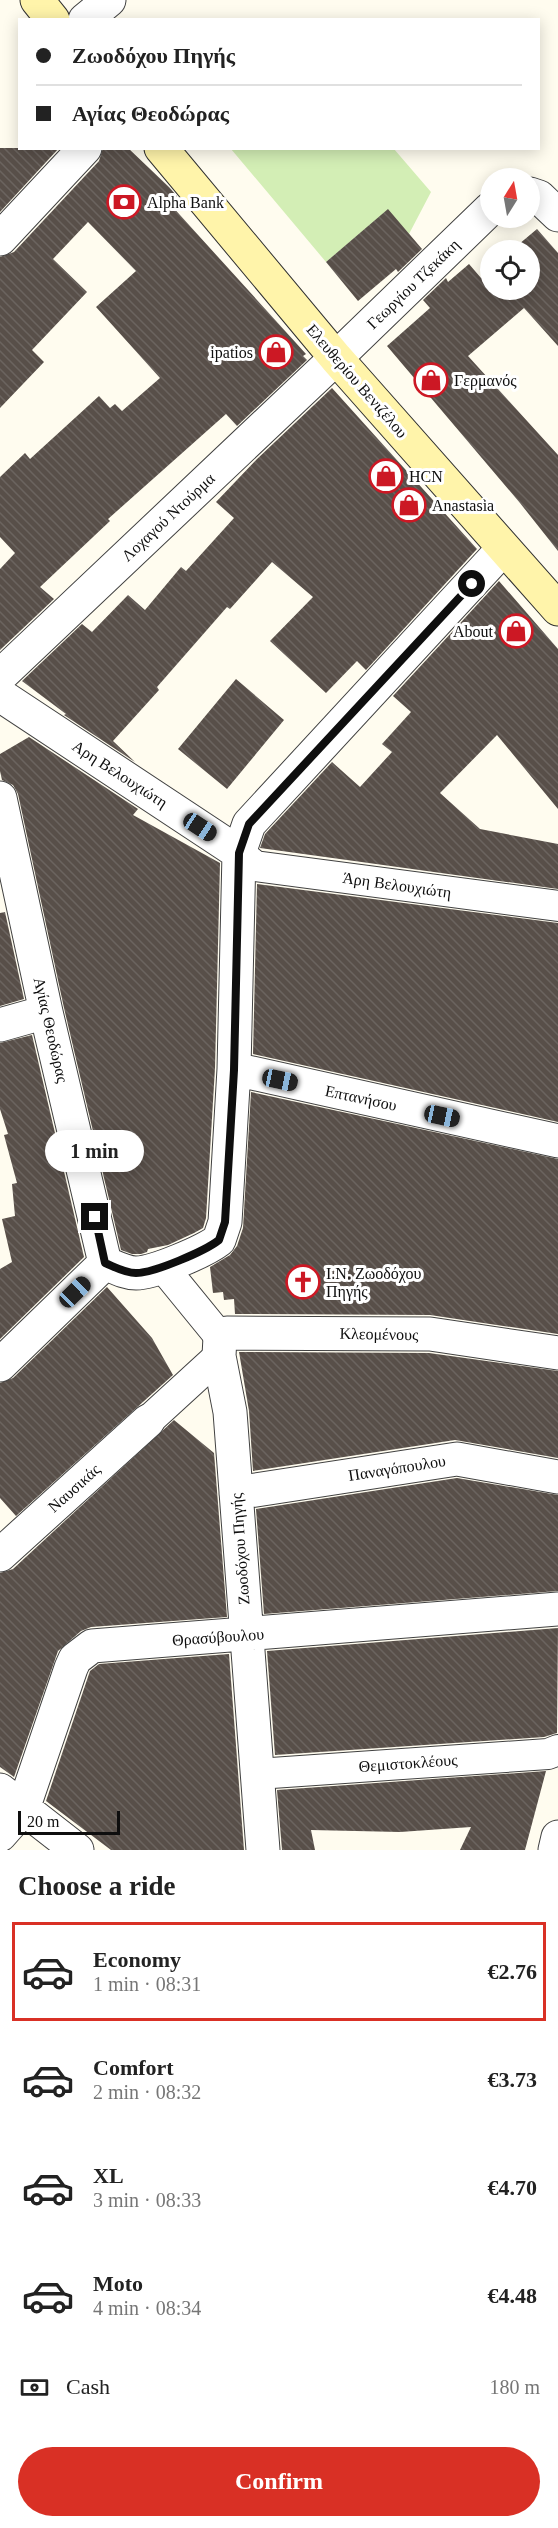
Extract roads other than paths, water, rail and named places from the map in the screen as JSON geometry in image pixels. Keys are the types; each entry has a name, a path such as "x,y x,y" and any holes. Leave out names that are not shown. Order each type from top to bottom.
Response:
{"main road":[{"path":"37,0 51,18"},
{"name":"Ελευθερίου Βενιζέλου","path":"163,150 336,358 558,609"}],"street":[{"path":"87,18 109,0"},
{"path":"0,238 83,150"},
{"path":"540,198 558,214"},
{"name":"Γεωργίου Τζεκάκη","path":"336,358 480,219"},
{"name":"Λοχαγού Ντούρμα","path":"0,676 336,358"},
{"path":"0,1365 105,1263 123,1271 137,1273 162,1266 212,1246 219,1240 222,1231 234,1070 239,853 249,824 503,549"},
{"name":"Αρη Βελουχιώτη","path":"0,695 239,853"},
{"name":"Αγίας Θεοδώρας","path":"0,798 46,1012 105,1263"},
{"name":"Άρη Βελουχιώτη","path":"239,853 255,866 558,906"},
{"path":"0,1024 46,1012"},
{"name":"Επτανήσου","path":"234,1070 558,1141"},
{"path":"148,1421 220,1347 162,1266"},
{"name":"Κλεομένους","path":"220,1347 227,1332 430,1334 558,1353"},
{"name":"Ζωοδόχου Πηγής","path":"220,1347 230,1412 263,1850"},
{"name":"Ναυσικάς","path":"6,1539 148,1421"},
{"name":"Παναγόπουλου","path":"236,1492 457,1459 558,1477"},
{"name":"Θρασύβουλου","path":"0,1835 12,1799 70,1668 83,1651 92,1646 558,1609"},
{"name":"Θεμιστοκλέους","path":"257,1774 548,1754 558,1750"},
{"path":"12,1799 77,1850"},
{"path":"555,1850 558,1837"}],"place":[{"name":"Alpha Bank","path":"124,202"},
{"name":"ipatios","path":"276,352"},
{"name":"Γερμανός","path":"431,380"},
{"name":"HCN","path":"386,476"},
{"name":"Anastasia","path":"409,505"},
{"name":"About","path":"516,631"},
{"name":"Ι.Ν. Ζωοδόχου Πηγής","path":"303,1282"}]}
